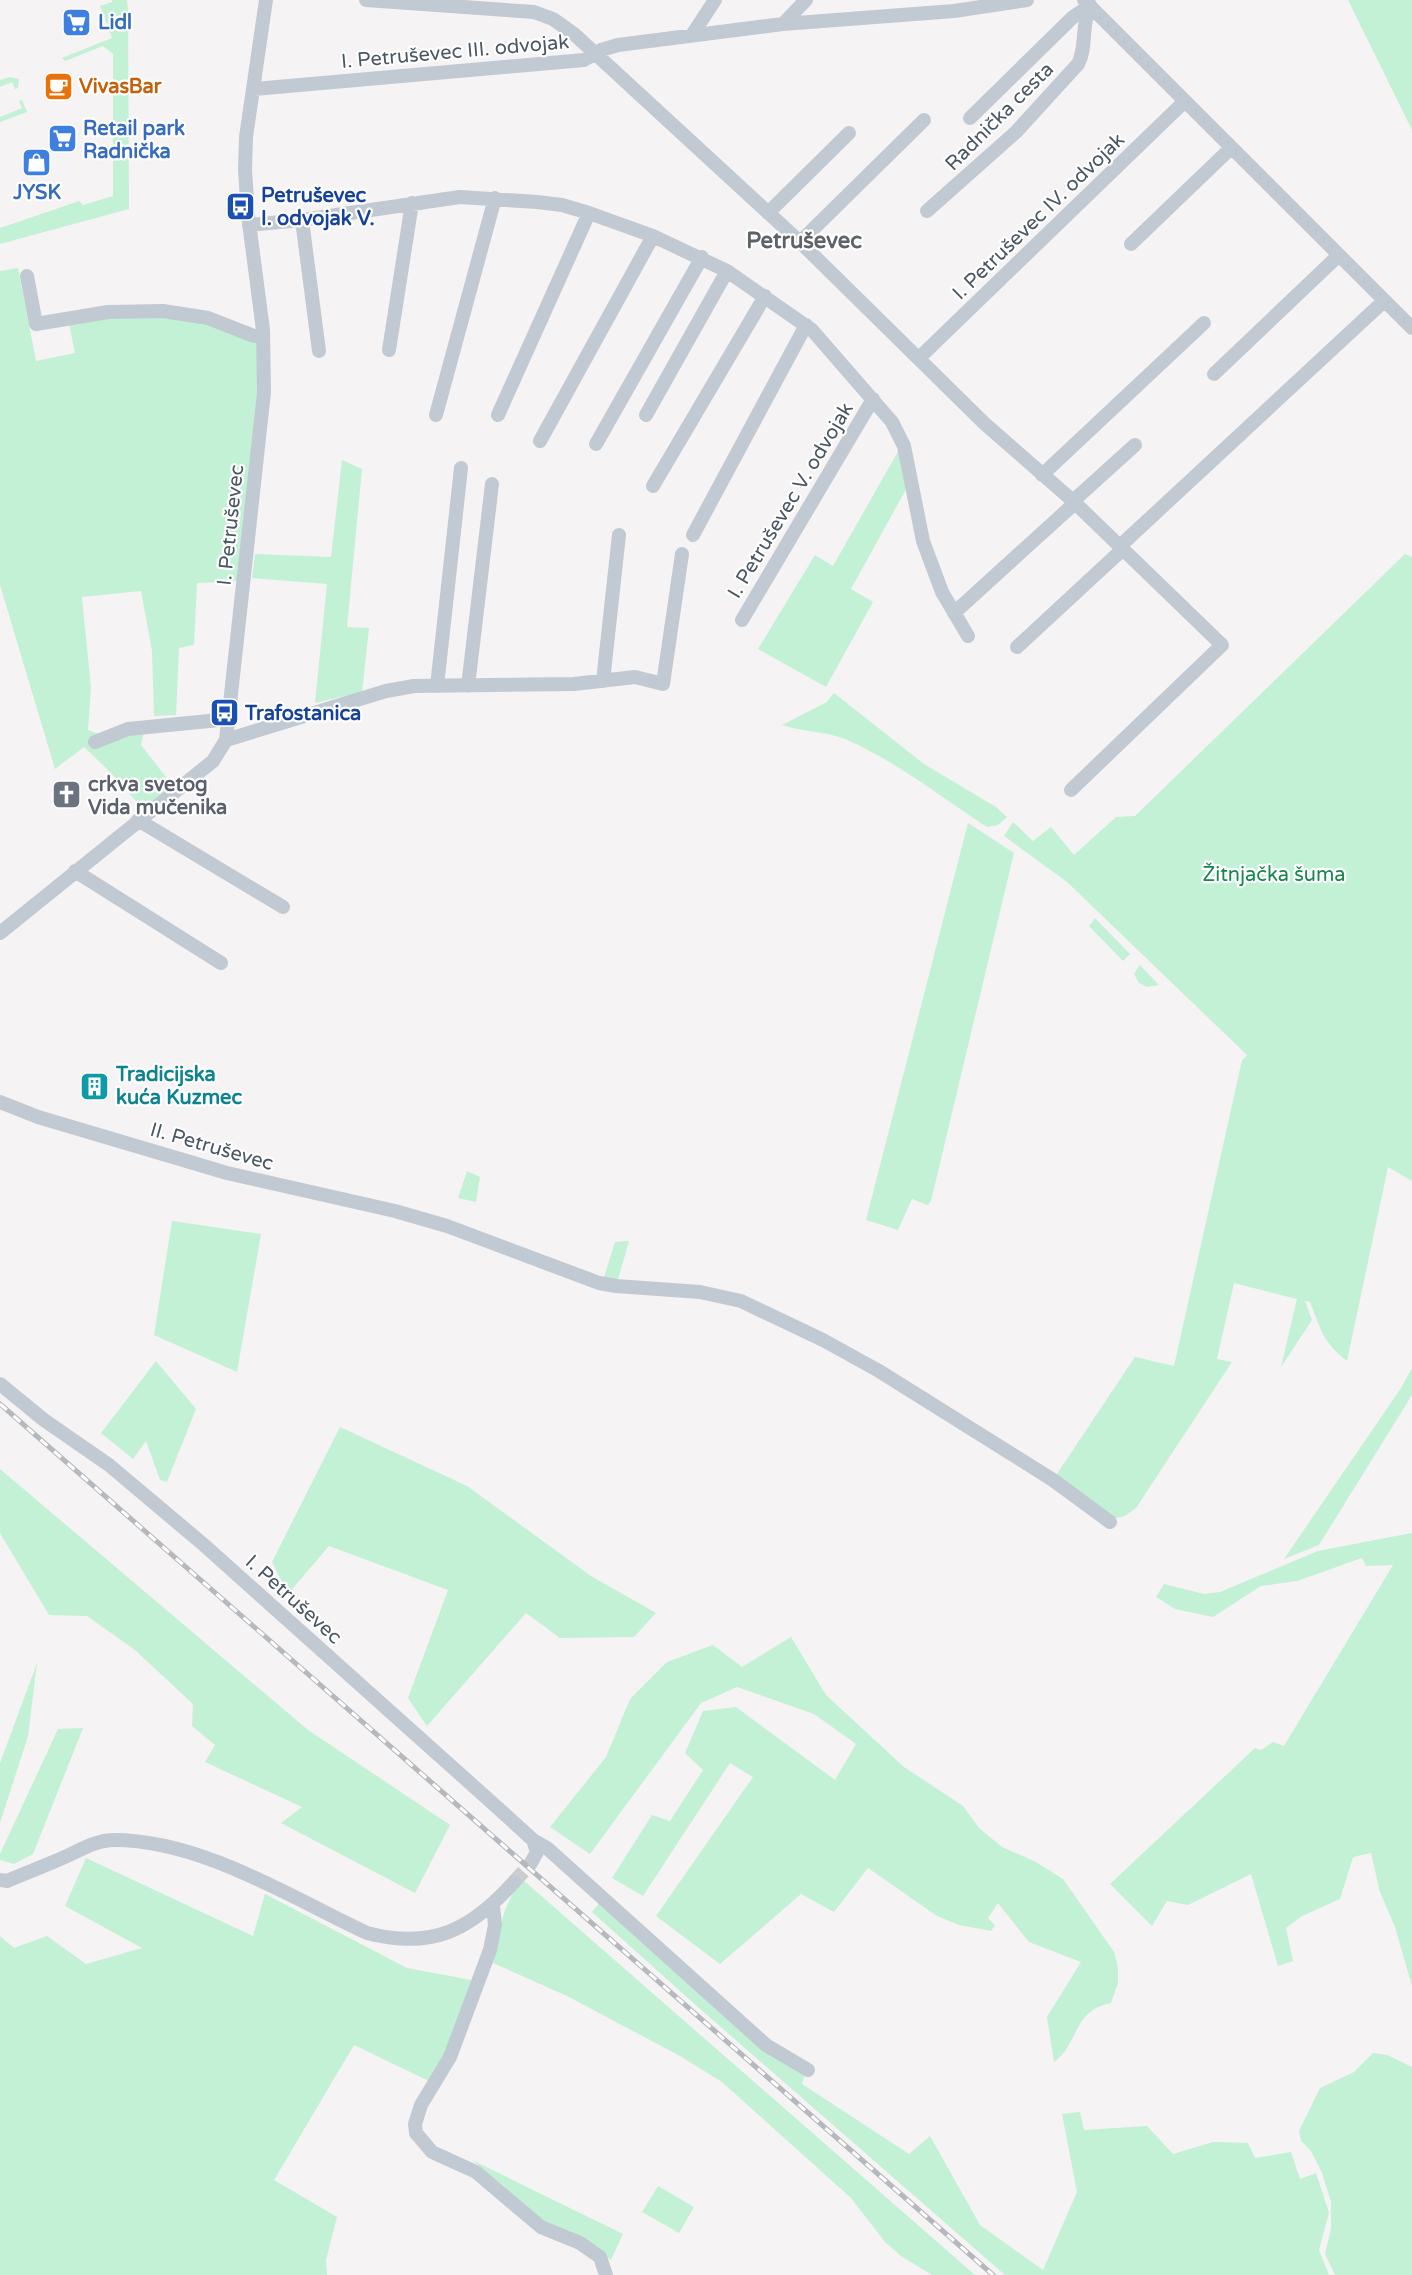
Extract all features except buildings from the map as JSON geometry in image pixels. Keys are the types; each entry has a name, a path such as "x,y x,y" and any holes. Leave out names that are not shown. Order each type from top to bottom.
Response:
{"street":[{"name":"I. Petruševec","path":"0,933 213,761 226,740 264,392 263,335 249,225 245,170 246,137 266,0"},
{"path":"366,0 485,4 534,12 553,19 696,144 800,242 984,423 1074,502 1222,645 1071,790"},
{"path":"692,35 715,0"},
{"path":"783,24 806,0"},
{"name":"I. Petruševec III. odvojak","path":"254,89 584,60 618,45 783,24 954,11 1027,0"},
{"path":"1087,3 1230,149 1412,328"},
{"name":"Radnička cesta","path":"970,118 1087,3"},
{"name":"Radnička cesta","path":"927,211 1016,132 1078,64 1082,53 1083,22 1087,3"},
{"name":"I. Petruševec IV. odvojak","path":"919,358 1184,102"},
{"path":"800,242 924,120"},
{"path":"768,213 849,133"},
{"path":"1131,244 1230,149"},
{"name":"I. Petruševec V. odvojak","path":"249,225 302,220 460,197 495,198 562,205 589,213 653,236 702,257 727,271 806,325 892,422 904,446 923,541 942,592 968,636"},
{"path":"436,416 495,198"},
{"path":"389,350 412,203"},
{"path":"498,415 589,213"},
{"path":"302,220 319,351"},
{"path":"540,441 653,236"},
{"path":"1214,374 1338,256"},
{"path":"596,444 702,257"},
{"path":"646,415 727,271"},
{"path":"27,276 36,324 108,312 163,311 208,318 254,336 263,335"},
{"path":"653,486 765,296"},
{"path":"1017,647 1384,301"},
{"path":"1042,475 1204,323"},
{"path":"693,535 806,325"},
{"name":"I. Petruševec V. odvojak","path":"742,620 873,399"},
{"path":"954,613 1135,445"},
{"path":"437,686 460,468"},
{"path":"468,686 492,484"},
{"path":"603,681 619,535"},
{"path":"226,740 386,691 437,686 574,684 635,677 663,684 682,554"},
{"path":"95,742 128,729 229,719"},
{"path":"138,820 283,907"},
{"path":"75,871 221,963"},
{"name":"II. Petruševec","path":"0,1102 38,1117 227,1173 447,1226 599,1283 700,1292 741,1301 823,1340 879,1371 1045,1475 1110,1522"},
{"name":"I. Petruševec","path":"0,1384 44,1420 109,1465 204,1545 533,1840 547,1848 617,1910 766,2045 808,2070"},
{"path":"0,1880 7,1881 90,1845 113,1840 165,1847 219,1863 252,1876 366,1933 386,1938 419,1939 440,1936 464,1926 493,1906 514,1882"},
{"path":"531,1863 537,1852 533,1840"},
{"path":"493,1906 495,1925 490,1950 450,2057 421,2105 414,2124 416,2133 432,2152 476,2172 541,2227 580,2243 600,2257 606,2275"}],"green space":[{"path":"112,0 127,0 128,10 129,209 0,244 0,228 79,201 83,205 113,196 113,54 103,46 65,61 62,58 112,38 100,6"},
{"path":"1348,0 1412,0 1412,130"},
{"path":"10,77 19,79 18,88 15,89 12,82 0,87 0,80"},
{"path":"22,100 27,112 0,122 0,117 22,108 19,101"},
{"path":"18,268 36,361 75,353 69,324 109,308 183,307 255,332 258,361 257,392 237,581 197,583 194,645 179,648 176,715 154,716 152,651 141,591 82,597 91,688 88,730 116,737 144,732 141,745 173,786 144,810 84,747 55,769 0,585 0,271"},
{"path":"900,448 909,484 851,589 873,602 826,687 758,649 815,555 833,566"},
{"path":"342,460 362,469 347,627 369,628 362,692 315,703 327,584 252,578 255,554 331,557"},
{"name":"Žitnjačka šuma","path":"1405,554 1412,557 1412,1181 1388,1167 1347,1361 1328,1341 1320,1328 1310,1302 1305,1301 1312,1320 1281,1367 1297,1299 1234,1283 1217,1359 1232,1362 1136,1508 1125,1516 1112,1519 1055,1477 1135,1357 1174,1366 1242,1060 1247,1055 1067,882 1004,836 1013,822 1033,841 1051,827 1074,855 1116,817 1135,816"},
{"path":"834,693 924,764 996,807 1007,817 998,825 987,827 864,748 837,736 782,725 827,702"},
{"path":"968,823 1014,853 931,1201 928,1205 912,1199 898,1230 866,1220"},
{"path":"1095,918 1130,954 1123,961 1089,926"},
{"path":"1140,965 1159,985 1147,987 1139,983 1134,974"},
{"path":"467,1171 480,1177 476,1202 458,1198"},
{"path":"172,1221 261,1234 237,1372 154,1335"},
{"path":"629,1241 617,1283 603,1280 615,1242"},
{"path":"156,1361 196,1409 167,1482 160,1480 146,1441 133,1459 101,1433"},
{"path":"1412,1368 1412,1395 1319,1545 1284,1559 1401,1388"},
{"path":"340,1427 467,1486 591,1576 656,1613 634,1637 560,1638 526,1613 427,1726 408,1698 448,1590 329,1546 288,1594 272,1562"},
{"path":"0,1469 308,1730 450,1825 415,1893 281,1823 302,1807 205,1762 215,1745 192,1726 193,1704 135,1650 87,1616 49,1615 0,1533"},
{"path":"1412,1533 1412,1986 1395,1927 1380,1892 1371,1853 1353,1857 1340,1899 1302,1916 1286,1928 1293,1961 1278,1966 1251,1874 1188,1905 1167,1901 1152,1926 1110,1884 1255,1748 1261,1750 1273,1742 1284,1746 1393,1565 1366,1566 1362,1558 1297,1581 1261,1586 1213,1617 1175,1609 1156,1597 1164,1584 1204,1594 1220,1592 1318,1551"},
{"path":"791,1637 826,1695 904,1767 963,1806 979,1828 1002,1847 1036,1862 1063,1879 1114,1952 1118,1968 1118,1983 1111,2003 1099,2007 1083,2020 1062,2055 1054,2062 1047,2017 1081,1962 1029,1942 998,1903 988,1918 995,1925 991,1931 959,1925 937,1916 868,1868 834,1912 801,1894 720,1964 656,1916 753,1777 730,1763 643,1896 612,1878 652,1815 670,1821 703,1770 685,1753 703,1711 736,1707 835,1780 856,1744 814,1714 737,1687 701,1703 590,1854 550,1827 606,1757 630,1699 667,1662 713,1645 742,1667"},
{"path":"37,1663 28,1736 0,1823 0,1763"},
{"path":"83,1728 33,1854 14,1864 0,1860 0,1854 58,1729"},
{"path":"86,1858 253,1936 265,1894 407,1968 477,1981 433,2083 354,2045 274,2180 337,2217 326,2260 327,2275 0,2275 0,1936 14,1948 47,1936 86,1964 142,1948 65,1906"},
{"path":"523,1880 975,2275 932,2275 901,2256 885,2242 851,2198 722,2082 680,2056 567,1996 493,1963 506,1908"},
{"path":"602,1900 805,2073 802,2084 909,2154 930,2136 980,2225 1043,2270 1077,2192 1062,2114 1080,2112 1084,2130 1147,2126 1173,2154 1213,2142 1248,2143 1255,2158 1291,2152 1300,2179 1316,2173 1329,2213 1319,2250 1329,2275 1005,2275 592,1912"},
{"path":"1373,2053 1387,2055 1412,2067 1412,2275 1335,2275 1325,2254 1331,2229 1331,2202 1322,2173 1311,2151 1301,2141 1299,2131 1320,2088 1354,2072"},
{"path":"472,2160 623,2234 611,2260 586,2243 527,2213 504,2186"},
{"path":"658,2186 694,2207 679,2233 642,2212"}],"tunnel":[{"path":"514,1882 531,1863"}],"railway":[{"path":"0,1404 993,2275"}],"place":[{"name":"Lidl","path":"77,22"},
{"name":"VivasBar","path":"58,86"},
{"name":"Retail park Radnička","path":"62,139"},
{"name":"JYSK","path":"37,162"},
{"name":"Petruševec I. odvojak V.","path":"240,206"},
{"name":"Trafostanica","path":"224,713"},
{"name":"crkva svetog Vida mučenika","path":"67,795"},
{"name":"Tradicijska kuća Kuzmec","path":"95,1086"}],"district":[{"name":"Petruševec","path":"804,240"}]}
